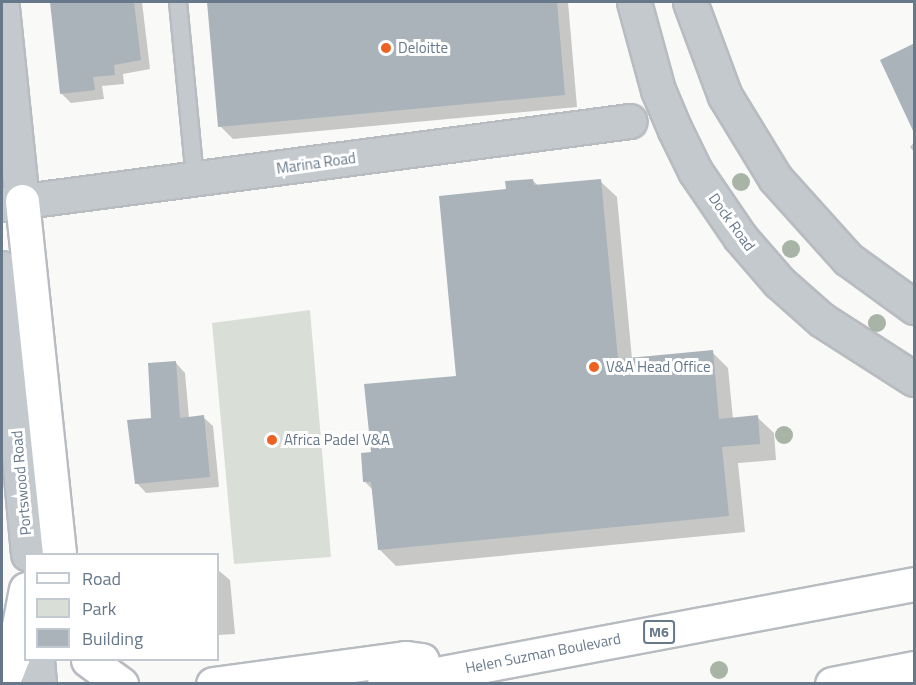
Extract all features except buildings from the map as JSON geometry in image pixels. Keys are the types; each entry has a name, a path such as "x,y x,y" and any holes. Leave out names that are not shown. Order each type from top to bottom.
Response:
{"main road":[{"path":"12,202 59,553"},
{"name":"Helen Suzman Boulevard","path":"384,684 915,584"},
{"path":"2,684 16,644 24,600"},
{"path":"213,684 405,658 469,667"},
{"path":"89,661 121,684"},
{"path":"832,684 915,668"}],"street":[{"name":"Dock Road","path":"634,2 658,90 694,171 740,237 779,282 847,338 915,379"},
{"path":"691,5 717,78 751,144 812,224 872,279 915,307"},
{"path":"2,8 12,202"},
{"name":"Marina Road","path":"12,202 630,121"},
{"name":"Portswood Road","path":"2,268 28,553"},
{"path":"37,661 39,684"}],"lane":[{"path":"178,2 195,179"}],"green space":[{"name":"Africa Padel V&A","path":"310,310 331,557 234,564 212,323"}],"place":[{"name":"Deloitte","path":"386,48"},
{"name":"V&A Head Office","path":"594,367"},
{"name":"Africa Padel V&A","path":"272,440"}]}
